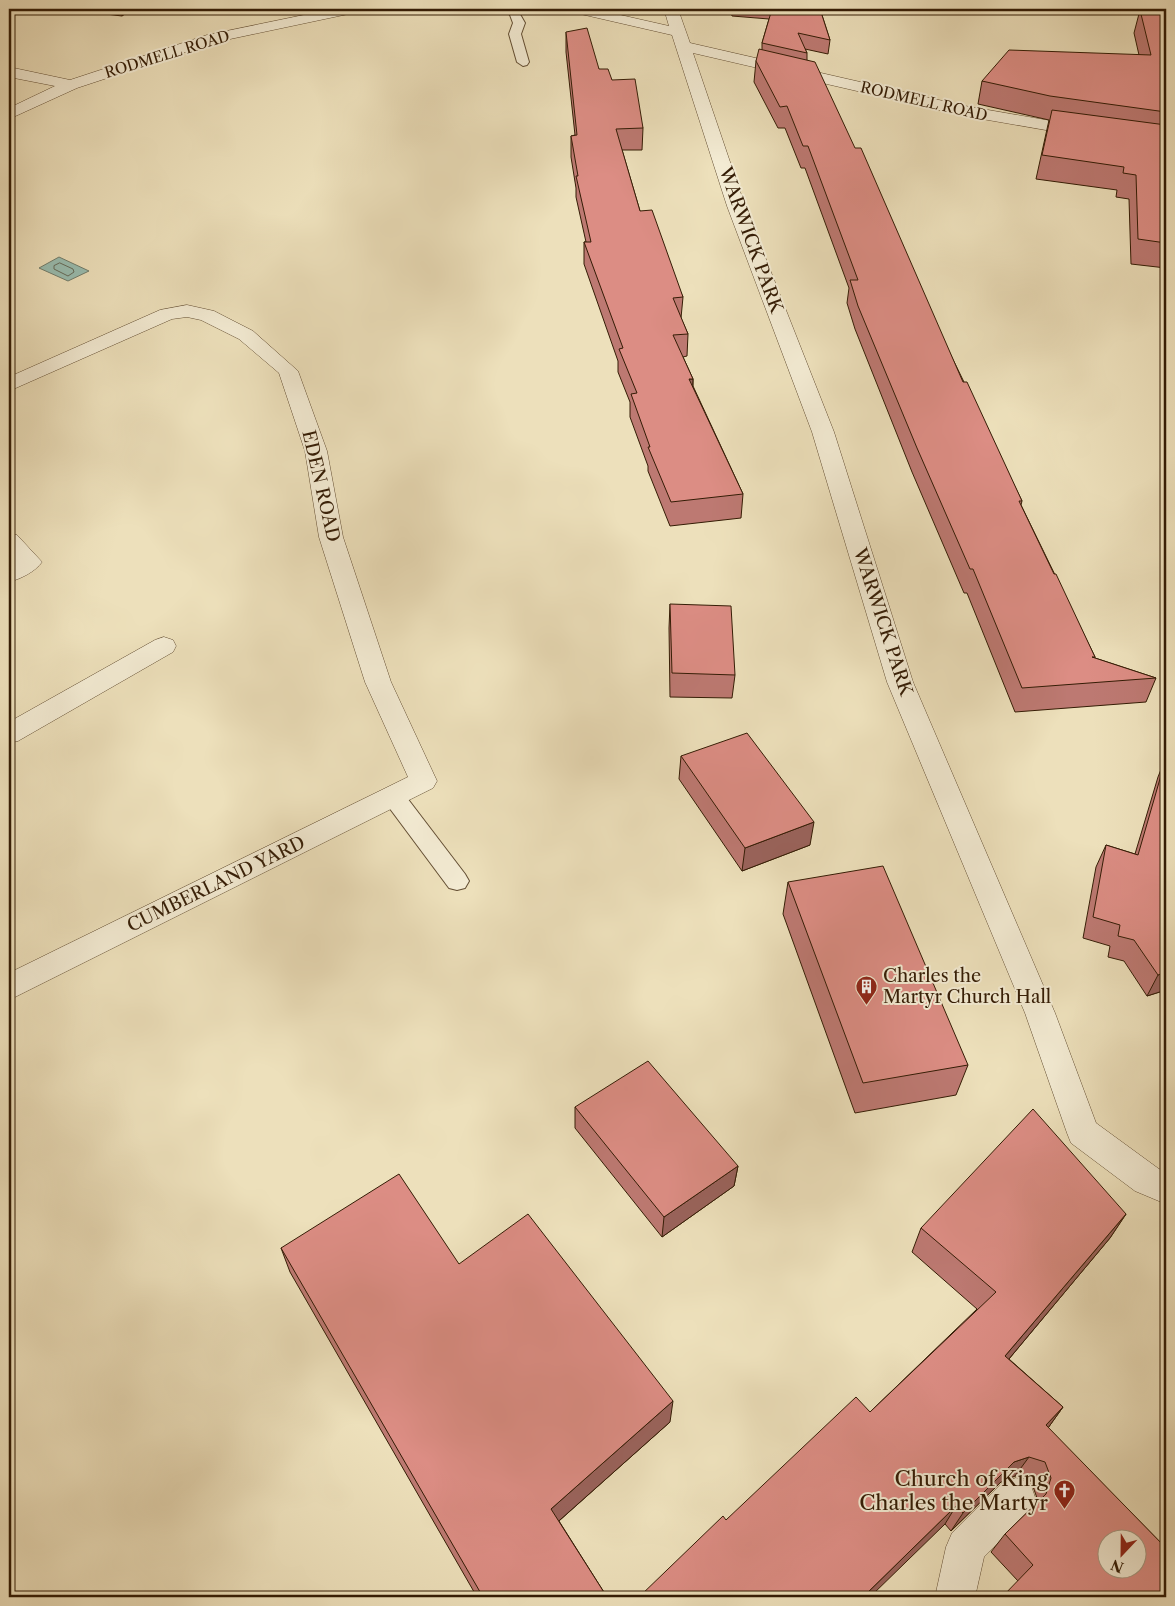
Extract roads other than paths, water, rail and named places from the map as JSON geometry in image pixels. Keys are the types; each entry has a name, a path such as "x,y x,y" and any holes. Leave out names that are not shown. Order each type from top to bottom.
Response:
{"street":[{"name":"RODMELL ROAD","path":"9,114 71,85 212,38 353,9"},
{"name":"RODMELL ROAD","path":"577,9 663,30 677,29 965,111 1042,126 1100,134"},
{"name":"WARWICK PARK","path":"677,29 736,206 823,432 900,682 1040,1013 1083,1133 1147,1180 1166,1188"},
{"path":"9,72 71,85"},
{"name":"EDEN ROAD","path":"9,385 167,314 187,311 207,315 246,335 288,371 316,451 331,537 378,682 423,781"},
{"path":"9,540 30,562 9,574"},
{"path":"9,734 164,646"},
{"name":"CUMBERLAND YARD","path":"9,987 423,781"},
{"path":"955,1597 966,1547 1016,1497"}],"lane":[{"path":"510,9 515,13 519,23 515,34 523,62"},
{"path":"393,796 457,881"}],"water":[{"path":"59,257 89,271 68,281 39,268"}],"place":[{"name":"Charles the Martyr Church Hall","path":"867,1005"},
{"name":"Church of King Charles the Martyr","path":"1064,1509"}]}
